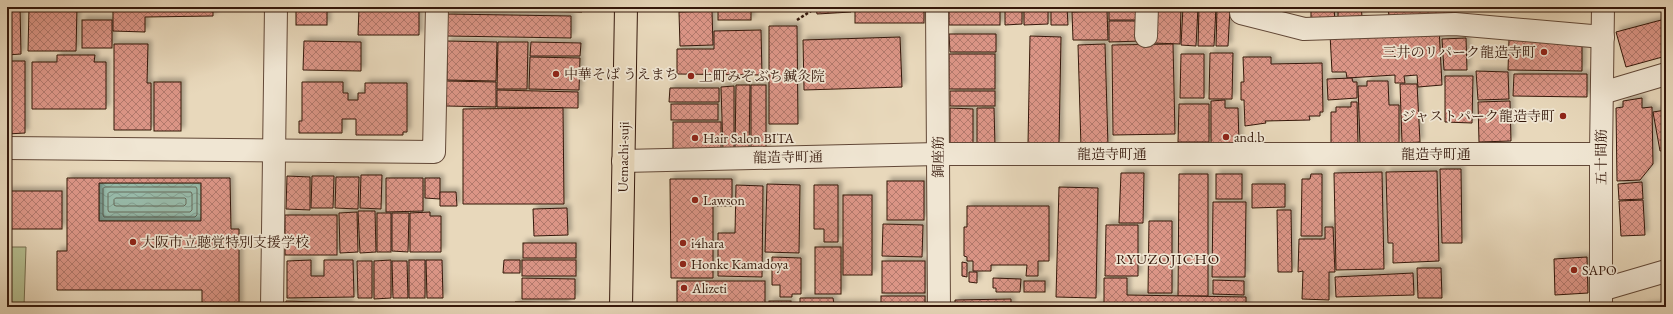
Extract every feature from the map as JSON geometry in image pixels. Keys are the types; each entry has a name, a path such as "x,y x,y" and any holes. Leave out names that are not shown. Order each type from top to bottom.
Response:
{"main road":[{"name":"Uemachi-suji","path":"621,307 626,7"}],"street":[{"path":"272,307 276,7"},
{"path":"7,148 434,152 437,7"},
{"name":"銅座筋","path":"937,7 939,307"},
{"path":"1146,36 1147,7"},
{"path":"1241,7 1242,13 1304,29 1455,24 1603,37"},
{"name":"五十間筋","path":"1601,299 1600,154 1603,7"},
{"path":"1602,93 1666,74"},
{"name":"龍造寺町通","path":"623,161 938,154 1600,154"},
{"path":"1601,299 1666,271"}],"path":[{"path":"797,20 811,11 811,7"}],"shaded area":[{"path":"7,247 26,247 24,307 7,307"}],"water":[{"path":"99,183 201,183 201,221 99,221"}],"building":[{"path":"7,7 20,7 21,54 7,55"},
{"path":"29,7 77,7 76,51 28,51"},
{"path":"113,7 213,7 213,16 145,17 145,32 113,31"},
{"path":"296,7 327,7 327,25 296,25"},
{"path":"447,7 582,7 582,12 447,9"},
{"path":"718,7 751,7 751,20 718,20"},
{"path":"816,7 851,7 851,12 817,14"},
{"path":"949,7 1000,7 1000,25 949,25"},
{"path":"1005,7 1022,7 1022,24 1005,25"},
{"path":"1024,7 1048,7 1048,24 1024,25"},
{"path":"1051,7 1067,7 1068,25 1051,25"},
{"path":"1073,7 1107,7 1107,10 1073,10"},
{"path":"1109,7 1142,7 1142,20 1109,20"},
{"path":"1154,7 1181,7 1180,44 1154,43"},
{"path":"1183,7 1198,7 1196,46 1181,45"},
{"path":"1199,7 1216,7 1214,46 1198,46"},
{"path":"1249,7 1282,7 1282,14"},
{"path":"1311,7 1334,7 1335,22 1311,21"},
{"path":"1338,7 1361,7 1362,16 1338,17"},
{"path":"1388,7 1452,7 1452,13 1389,17"},
{"path":"1618,7 1658,7 1658,9 1618,9"},
{"path":"359,8 419,8 419,35 358,35"},
{"path":"855,8 924,8 924,23 855,23"},
{"path":"1217,8 1230,8 1228,46 1216,46"},
{"path":"712,11 713,45 680,46 679,12"},
{"path":"1107,11 1108,40 1073,40 1072,12"},
{"path":"447,14 571,16 571,38 447,36"},
{"path":"1665,19 1666,56 1626,67 1616,32"},
{"path":"82,20 112,20 112,48 82,48"},
{"path":"1109,21 1141,21 1142,41 1109,42"},
{"path":"769,26 797,26 798,124 769,124"},
{"path":"1439,28 1442,85 1418,87 1417,75 1404,76 1405,83 1395,83 1395,75 1347,78 1346,72 1332,72 1330,34"},
{"path":"761,30 762,75 677,74 677,49 714,49 714,31"},
{"path":"949,34 996,34 996,52 950,52"},
{"path":"1030,36 1061,37 1059,144 1028,144"},
{"path":"900,37 902,87 804,90 803,40"},
{"path":"1466,38 1467,70 1444,70 1442,39"},
{"path":"1509,39 1582,45 1582,71 1508,70"},
{"path":"304,41 361,42 361,71 303,70"},
{"path":"447,41 497,42 496,81 447,80"},
{"path":"498,42 528,42 527,89 497,89"},
{"path":"531,42 581,43 580,56 530,56"},
{"path":"114,44 148,44 147,83 151,83 151,130 114,130"},
{"path":"1105,44 1108,146 1081,147 1078,45"},
{"path":"1173,44 1175,134 1113,135 1112,45"},
{"path":"1210,53 1233,53 1232,99 1209,99"},
{"path":"949,54 995,54 995,89 949,89"},
{"path":"1181,54 1204,54 1204,98 1180,98"},
{"path":"57,55 95,55 94,62 106,62 106,109 32,109 32,62 57,62"},
{"path":"530,57 580,58 579,90 529,89"},
{"path":"1243,57 1271,57 1271,64 1322,63 1323,112 1320,112 1320,116 1309,116 1310,120 1265,121 1266,123 1245,126 1244,100 1241,100 1241,82 1244,82"},
{"path":"7,61 25,61 25,133 7,134"},
{"path":"1476,71 1508,72 1509,99 1478,100"},
{"path":"1514,74 1587,74 1587,97 1513,96"},
{"path":"1445,76 1473,76 1472,123 1445,122"},
{"path":"1352,78 1353,82 1357,82 1357,98 1328,100 1327,79"},
{"path":"446,81 496,82 496,107 446,106"},
{"path":"1367,81 1388,81 1389,105 1399,105 1399,143 1360,144 1358,86 1367,86"},
{"path":"154,82 181,82 181,131 154,131"},
{"path":"302,82 343,82 343,93 348,93 348,100 358,100 358,93 365,93 365,83 407,83 407,132 403,132 403,135 356,135 356,119 342,119 342,133 299,133 299,121 302,121"},
{"path":"1400,84 1417,84 1420,142 1402,143"},
{"path":"736,85 750,85 749,149 735,149"},
{"path":"751,85 766,85 766,149 751,149"},
{"path":"734,86 734,151 723,151 721,87"},
{"path":"670,88 719,88 719,102 669,102"},
{"path":"497,90 578,92 578,108 497,107"},
{"path":"950,91 995,91 995,106 950,106"},
{"path":"1642,98 1642,108 1652,107 1653,164 1640,180 1617,181 1616,108 1623,107 1623,101"},
{"path":"1225,100 1225,108 1238,108 1239,144 1211,144 1211,101"},
{"path":"1510,101 1511,141 1479,142 1478,102"},
{"path":"1351,102 1357,102 1358,143 1331,144 1331,112 1336,112 1336,107 1351,107"},
{"path":"671,104 718,104 718,120 671,120"},
{"path":"1179,104 1209,104 1209,142 1178,142"},
{"path":"563,108 564,204 463,204 463,109"},
{"path":"950,108 973,109 973,146 950,146"},
{"path":"977,108 994,108 995,146 977,147"},
{"path":"1666,110 1666,150 1660,151 1653,112"},
{"path":"673,122 721,122 721,151 673,151"},
{"path":"1440,169 1461,169 1462,243 1442,243"},
{"path":"1437,171 1439,261 1393,263 1393,243 1388,243 1386,172"},
{"path":"1382,172 1384,269 1336,270 1334,173"},
{"path":"1121,173 1144,173 1143,223 1119,223"},
{"path":"1662,173 1666,173 1666,210 1662,210"},
{"path":"1179,174 1208,174 1208,296 1178,296"},
{"path":"1216,174 1242,174 1242,199 1216,199"},
{"path":"1311,174 1322,174 1322,236 1301,236 1302,179 1310,179"},
{"path":"361,175 382,175 381,209 360,208"},
{"path":"287,176 310,177 310,210 286,209"},
{"path":"312,176 334,176 333,208 311,208"},
{"path":"336,177 359,177 358,209 335,208"},
{"path":"67,178 230,178 231,229 239,229 239,307 202,307 202,290 57,290 57,251 67,251","holes":["99,183 201,183 201,221 99,221"]},
{"path":"386,178 423,178 423,211 386,212"},
{"path":"425,178 440,178 440,199 425,198"},
{"path":"670,179 732,179 732,206 713,206 713,278 671,278"},
{"path":"887,181 924,181 924,220 887,220"},
{"path":"1642,182 1643,199 1619,200 1618,184"},
{"path":"767,184 800,185 799,253 765,252"},
{"path":"1252,184 1285,184 1285,207 1252,208"},
{"path":"736,185 763,186 762,277 718,276 718,233 735,233"},
{"path":"814,185 838,185 838,242 824,242 824,229 814,229"},
{"path":"1059,187 1098,188 1096,298 1056,297"},
{"path":"7,191 62,191 62,229 7,229"},
{"path":"440,192 456,192 457,206 440,206"},
{"path":"843,195 872,195 872,275 843,275"},
{"path":"1643,200 1645,235 1621,236 1619,201"},
{"path":"1213,202 1246,202 1245,277 1212,277"},
{"path":"967,206 1049,206 1049,261 1038,261 1038,276 1026,276 1027,265 991,265 991,271 973,271 973,261 967,261 967,257 964,256 964,227 967,227"},
{"path":"567,208 568,235 534,236 533,209"},
{"path":"1277,210 1291,210 1292,272 1278,272"},
{"path":"358,211 375,211 376,252 360,253"},
{"path":"357,212 358,252 340,253 339,213"},
{"path":"430,212 430,216 441,216 441,252 410,252 410,213"},
{"path":"377,213 391,213 391,252 377,252"},
{"path":"392,213 409,213 408,252 392,251"},
{"path":"285,215 337,215 337,255 285,255"},
{"path":"1149,221 1172,221 1172,293 1148,293"},
{"path":"883,224 923,225 922,257 882,256"},
{"path":"1106,225 1138,225 1138,276 1105,276"},
{"path":"1325,227 1333,227 1335,272 1329,272 1329,300 1302,299 1303,271 1298,272 1299,239 1325,239"},
{"path":"523,243 576,243 576,258 523,258"},
{"path":"815,247 841,247 841,294 815,294"},
{"path":"772,257 801,258 801,294 792,294 792,297 780,297 780,285 772,285"},
{"path":"1587,257 1588,293 1555,295 1554,259"},
{"path":"311,260 311,276 324,276 324,260 353,260 354,297 287,298 287,261"},
{"path":"391,260 391,298 374,299 374,261"},
{"path":"409,260 425,260 425,298 409,298"},
{"path":"426,260 442,260 443,298 427,298"},
{"path":"504,260 520,260 520,273 503,273"},
{"path":"522,260 576,260 576,276 522,276"},
{"path":"357,261 372,261 372,298 358,298"},
{"path":"392,261 407,261 408,298 393,298"},
{"path":"882,261 925,261 925,293 882,293"},
{"path":"962,262 967,263 967,277 962,276"},
{"path":"1417,268 1441,268 1442,298 1418,298"},
{"path":"969,272 977,272 977,283 969,282"},
{"path":"1413,273 1414,295 1336,297 1335,277"},
{"path":"522,278 575,279 575,299 522,299"},
{"path":"993,278 1021,279 1020,292 996,292 996,288 993,288"},
{"path":"1104,278 1127,278 1127,295 1246,297 1246,307 1095,307 1096,305 1104,305"},
{"path":"1213,280 1244,281 1244,295 1213,294"},
{"path":"677,281 765,281 765,307 677,307"},
{"path":"1024,281 1045,281 1045,292 1024,292"},
{"path":"881,296 925,296 925,307 881,307"},
{"path":"800,298 833,298 834,304 875,304 875,307 800,307"},
{"path":"1011,299 1011,307 955,307 955,300"},
{"path":"286,301 350,303 349,307 286,307"},
{"path":"769,301 791,301 791,307 769,307"},
{"path":"515,302 566,303 566,307 515,307"},
{"path":"1666,304 1666,307 1644,307 1644,306"}],"place":[{"name":"三井のリパーク龍造寺町","path":"1544,52"},
{"name":"中華そば うえまち","path":"556,74"},
{"name":"上町みぞぶち鍼灸院","path":"691,76"},
{"name":"ジャストパーク龍造寺町","path":"1563,116"},
{"name":"and.b","path":"1226,137"},
{"name":"Hair Salon BITA","path":"695,138"},
{"name":"Lawson","path":"695,200"},
{"name":"大阪市立聴覚特別支援学校","path":"133,242"},
{"name":"i4hara","path":"683,243"},
{"name":"Honke Kamadoya","path":"683,264"},
{"name":"SAPO","path":"1574,270"},
{"name":"Alizeti","path":"684,288"}],"district":[{"name":"RYUZOJICHO","path":"1168,258"}]}
